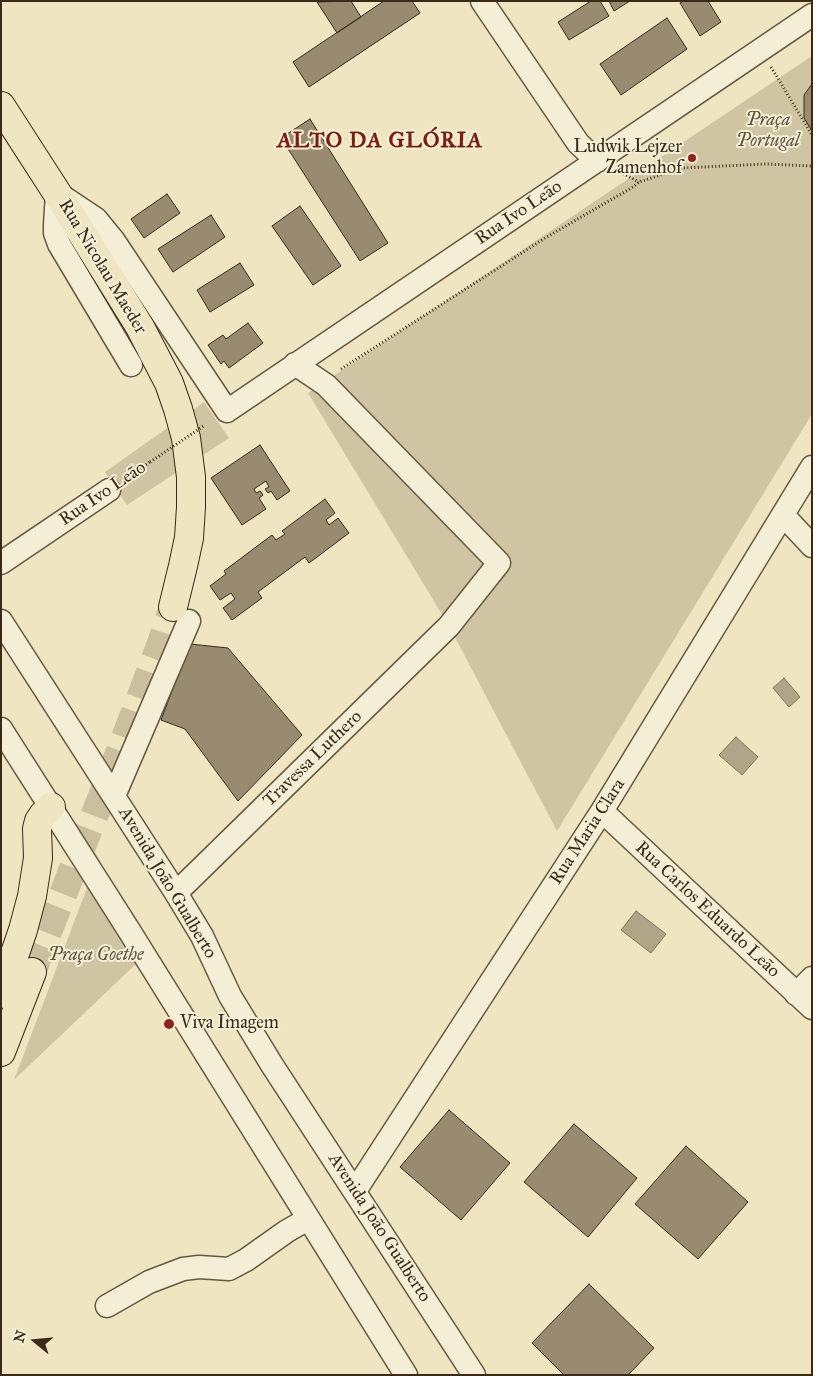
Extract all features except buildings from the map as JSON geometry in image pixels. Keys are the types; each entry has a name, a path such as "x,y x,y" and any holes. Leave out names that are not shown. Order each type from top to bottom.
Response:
{"main road":[{"name":"Rua Nicolau Maeder","path":"1,106 140,327 168,383 178,409 196,431 191,477 189,538 183,566 181,614"},
{"path":"1,994 23,930 32,896 38,858 37,828 39,821 51,807"},
{"path":"1,1052 32,972"}],"street":[{"path":"482,1 578,143 597,161"},
{"name":"Rua Ivo Leão","path":"57,193 96,219 114,241 227,410 812,15"},
{"path":"57,193 55,233 59,244 131,365"},
{"path":"295,364 321,381"},
{"name":"Travessa Luthero","path":"176,893 449,626 500,562 321,381"},
{"name":"Rua Maria Clara","path":"355,1191 602,811 812,468"},
{"name":"Rua Ivo Leão","path":"1,562 109,490"},
{"path":"782,515 812,546"},
{"path":"114,796 181,614"},
{"name":"Avenida João Gualberto","path":"1,622 176,893 202,936 230,996 262,1050 474,1375"},
{"path":"1,729 406,1375"},
{"name":"Rua Carlos Eduardo Leão","path":"602,811 807,993"},
{"path":"107,1306 150,1282 183,1269 199,1267 229,1269 308,1219"}],"path":[{"path":"760,50 812,135"},
{"path":"321,381 545,238 639,182 682,168 766,164 812,166"},
{"name":"Rua Ivo Leão","path":"109,490 196,431"}],"green space":[{"name":"Praça Portugal","path":"812,56 812,84 804,95 804,118 812,131 812,414 557,831 449,626 308,393"},
{"path":"204,402 229,438 127,505 105,472"},
{"name":"Praça Goethe","path":"90,880 138,962 14,1080"}],"shaded area":[{"path":"784,678 800,697 789,707 773,688"},
{"path":"736,737 758,757 742,775 719,755"},
{"path":"636,911 666,934 651,953 621,930"}],"tunnel":[{"path":"32,972 120,751 173,607"}],"place":[{"name":"Ludwik Lejzer Zamenhof","path":"692,158"},
{"name":"Viva Imagem","path":"169,1024"}],"district":[{"name":"ALTO DA GLÓRIA","path":"380,142"}]}
